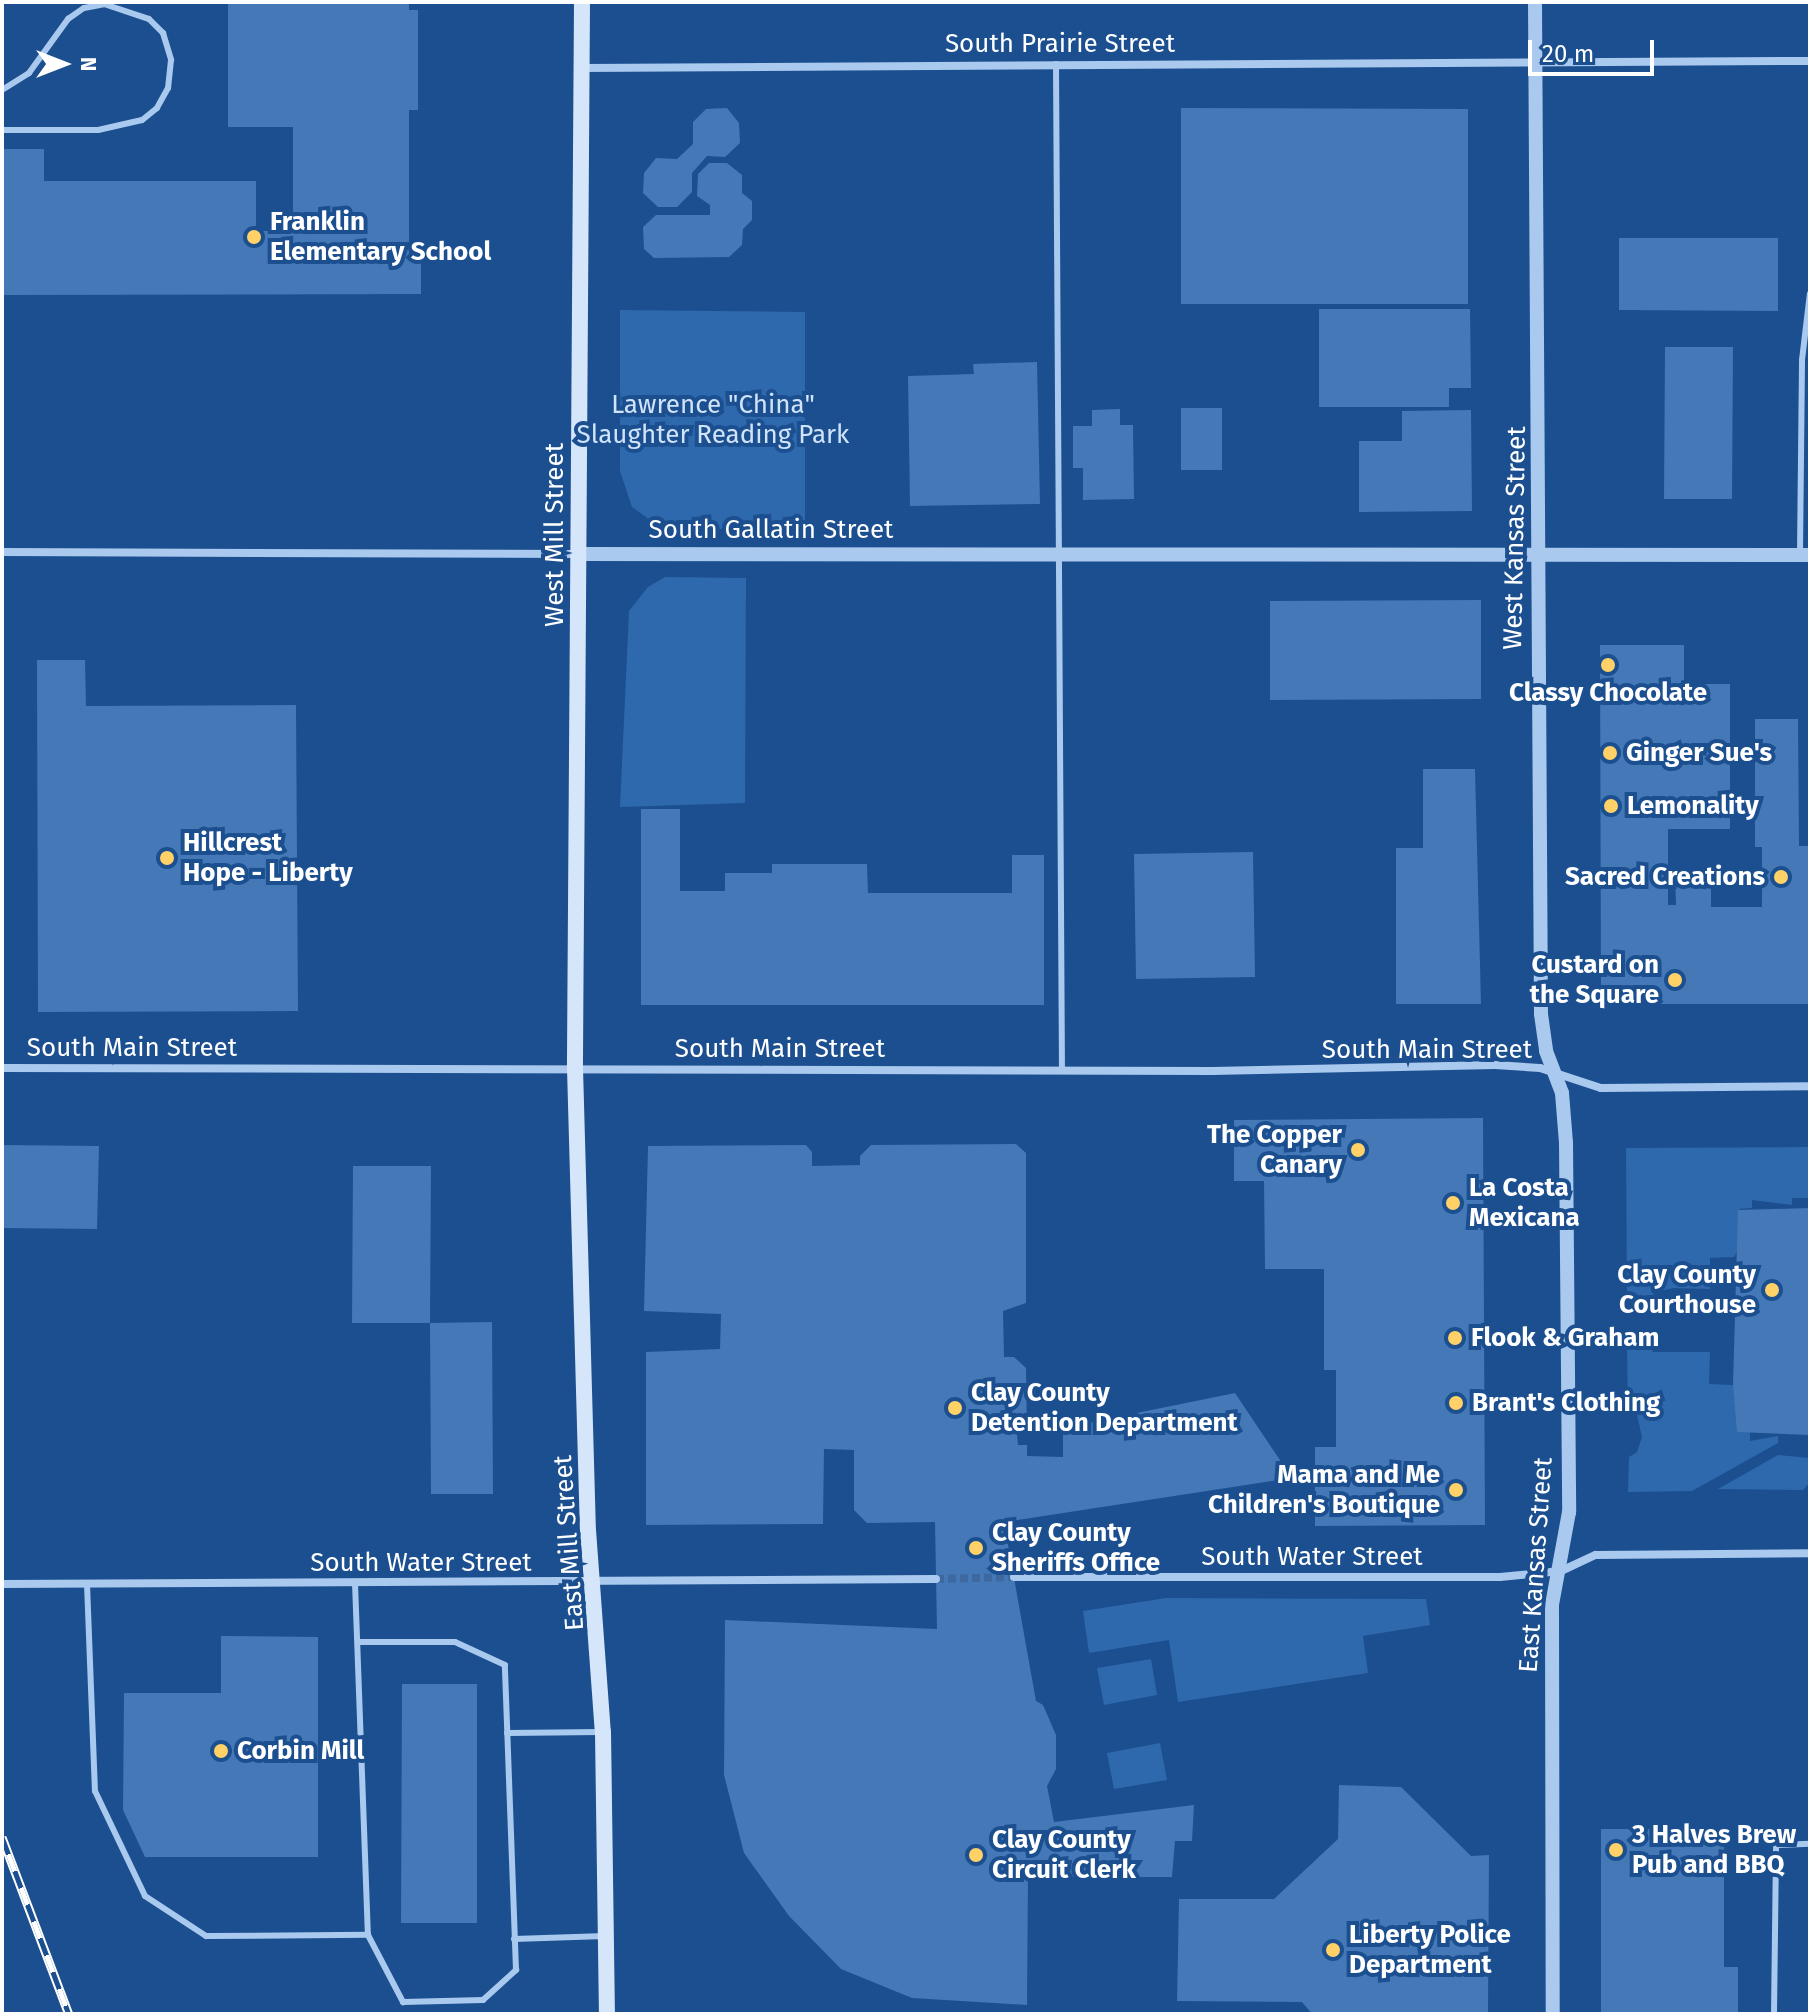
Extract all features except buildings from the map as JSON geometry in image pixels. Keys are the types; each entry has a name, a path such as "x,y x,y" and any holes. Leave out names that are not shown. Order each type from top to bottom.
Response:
{"main road":[{"name":"West Mill Street","path":"575,1068 582,2"},
{"name":"East Mill Street","path":"575,1068 592,1583 603,1732 607,2014"}],"street":[{"name":"West Kansas Street","path":"1535,2 1539,62 1541,1014 1546,1051 1556,1073"},
{"name":"South Prairie Street","path":"582,68 1810,61"},
{"name":"South Gallatin Street","path":"2,552 1805,555"},
{"name":"South Main Street","path":"2,1068 1062,1070 1495,1065 1556,1073 1601,1088 1810,1086"},
{"name":"East Kansas Street","path":"1553,2014 1552,1605 1561,1571 1569,1512 1566,1143 1556,1073"},
{"name":"South Water Street","path":"1014,1577 1500,1577 1561,1571 1596,1555 1810,1553"},
{"name":"South Water Street","path":"2,1584 936,1579"}],"lane":[{"path":"2,90 29,73 68,19 84,8 104,4 149,19 163,33 171,60 168,88 157,108 142,120 98,130 2,130"},
{"path":"1056,64 1062,1070"},
{"path":"1805,555 1802,360 1810,293"},
{"path":"355,1583 368,1935 403,2002 483,2000 516,1970 505,1665 455,1642 358,1642"},
{"path":"87,1584 95,1791 145,1896 206,1936 368,1935"},
{"path":"507,1733 603,1732"},
{"path":"1774,2014 1776,1845 1810,1844"},
{"path":"514,1939 605,1936"}],"green space":[{"name":"Lawrence \"China\" Slaughter Reading Park","path":"620,310 805,312 805,529 674,529 657,525 632,507 620,471"},
{"path":"665,577 746,578 745,803 620,807 629,611 648,587"},
{"path":"1810,1147 1810,1198 1792,1198 1792,1205 1752,1200 1752,1208 1739,1209 1738,1250 1734,1257 1710,1258 1710,1289 1674,1288 1654,1292 1652,1298 1627,1298 1626,1148"},
{"path":"1627,1346 1650,1346 1653,1352 1710,1352 1709,1384 1733,1385 1737,1395 1737,1432 1750,1432 1750,1441 1778,1436 1778,1443 1692,1491 1628,1492 1629,1457 1637,1452 1642,1437 1637,1415 1628,1412"},
{"path":"1778,1455 1809,1458 1810,1482 1803,1490 1718,1489"},
{"path":"1166,1598 1426,1599 1430,1625 1363,1636 1368,1673 1178,1702 1169,1640 1089,1653 1083,1611"},
{"path":"1151,1659 1157,1695 1104,1705 1097,1668"},
{"path":"1160,1743 1167,1780 1114,1789 1107,1753"}],"tunnel":[{"path":"936,1579 1014,1577"}],"railway":[{"path":"2,1837 69,2014"}],"place":[{"name":"Franklin Elementary School","path":"254,237"},
{"name":"Classy Chocolate","path":"1608,665"},
{"name":"Ginger Sue's","path":"1610,753"},
{"name":"Lemonality","path":"1611,806"},
{"name":"Hillcrest Hope - Liberty","path":"167,858"},
{"name":"Sacred Creations","path":"1781,877"},
{"name":"Custard on the Square","path":"1675,980"},
{"name":"The Copper Canary","path":"1358,1150"},
{"name":"La Costa Mexicana","path":"1453,1203"},
{"name":"Clay County Courthouse","path":"1772,1290"},
{"name":"Flook & Graham","path":"1455,1338"},
{"name":"Brant's Clothing","path":"1456,1403"},
{"name":"Clay County Detention Department","path":"955,1408"},
{"name":"Mama and Me Children's Boutique","path":"1456,1490"},
{"name":"Clay County Sheriffs Office","path":"976,1548"},
{"name":"Corbin Mill","path":"221,1751"},
{"name":"3 Halves Brew Pub and BBQ","path":"1616,1850"},
{"name":"Clay County Circuit Clerk","path":"976,1855"},
{"name":"Liberty Police Department","path":"1333,1950"}]}
